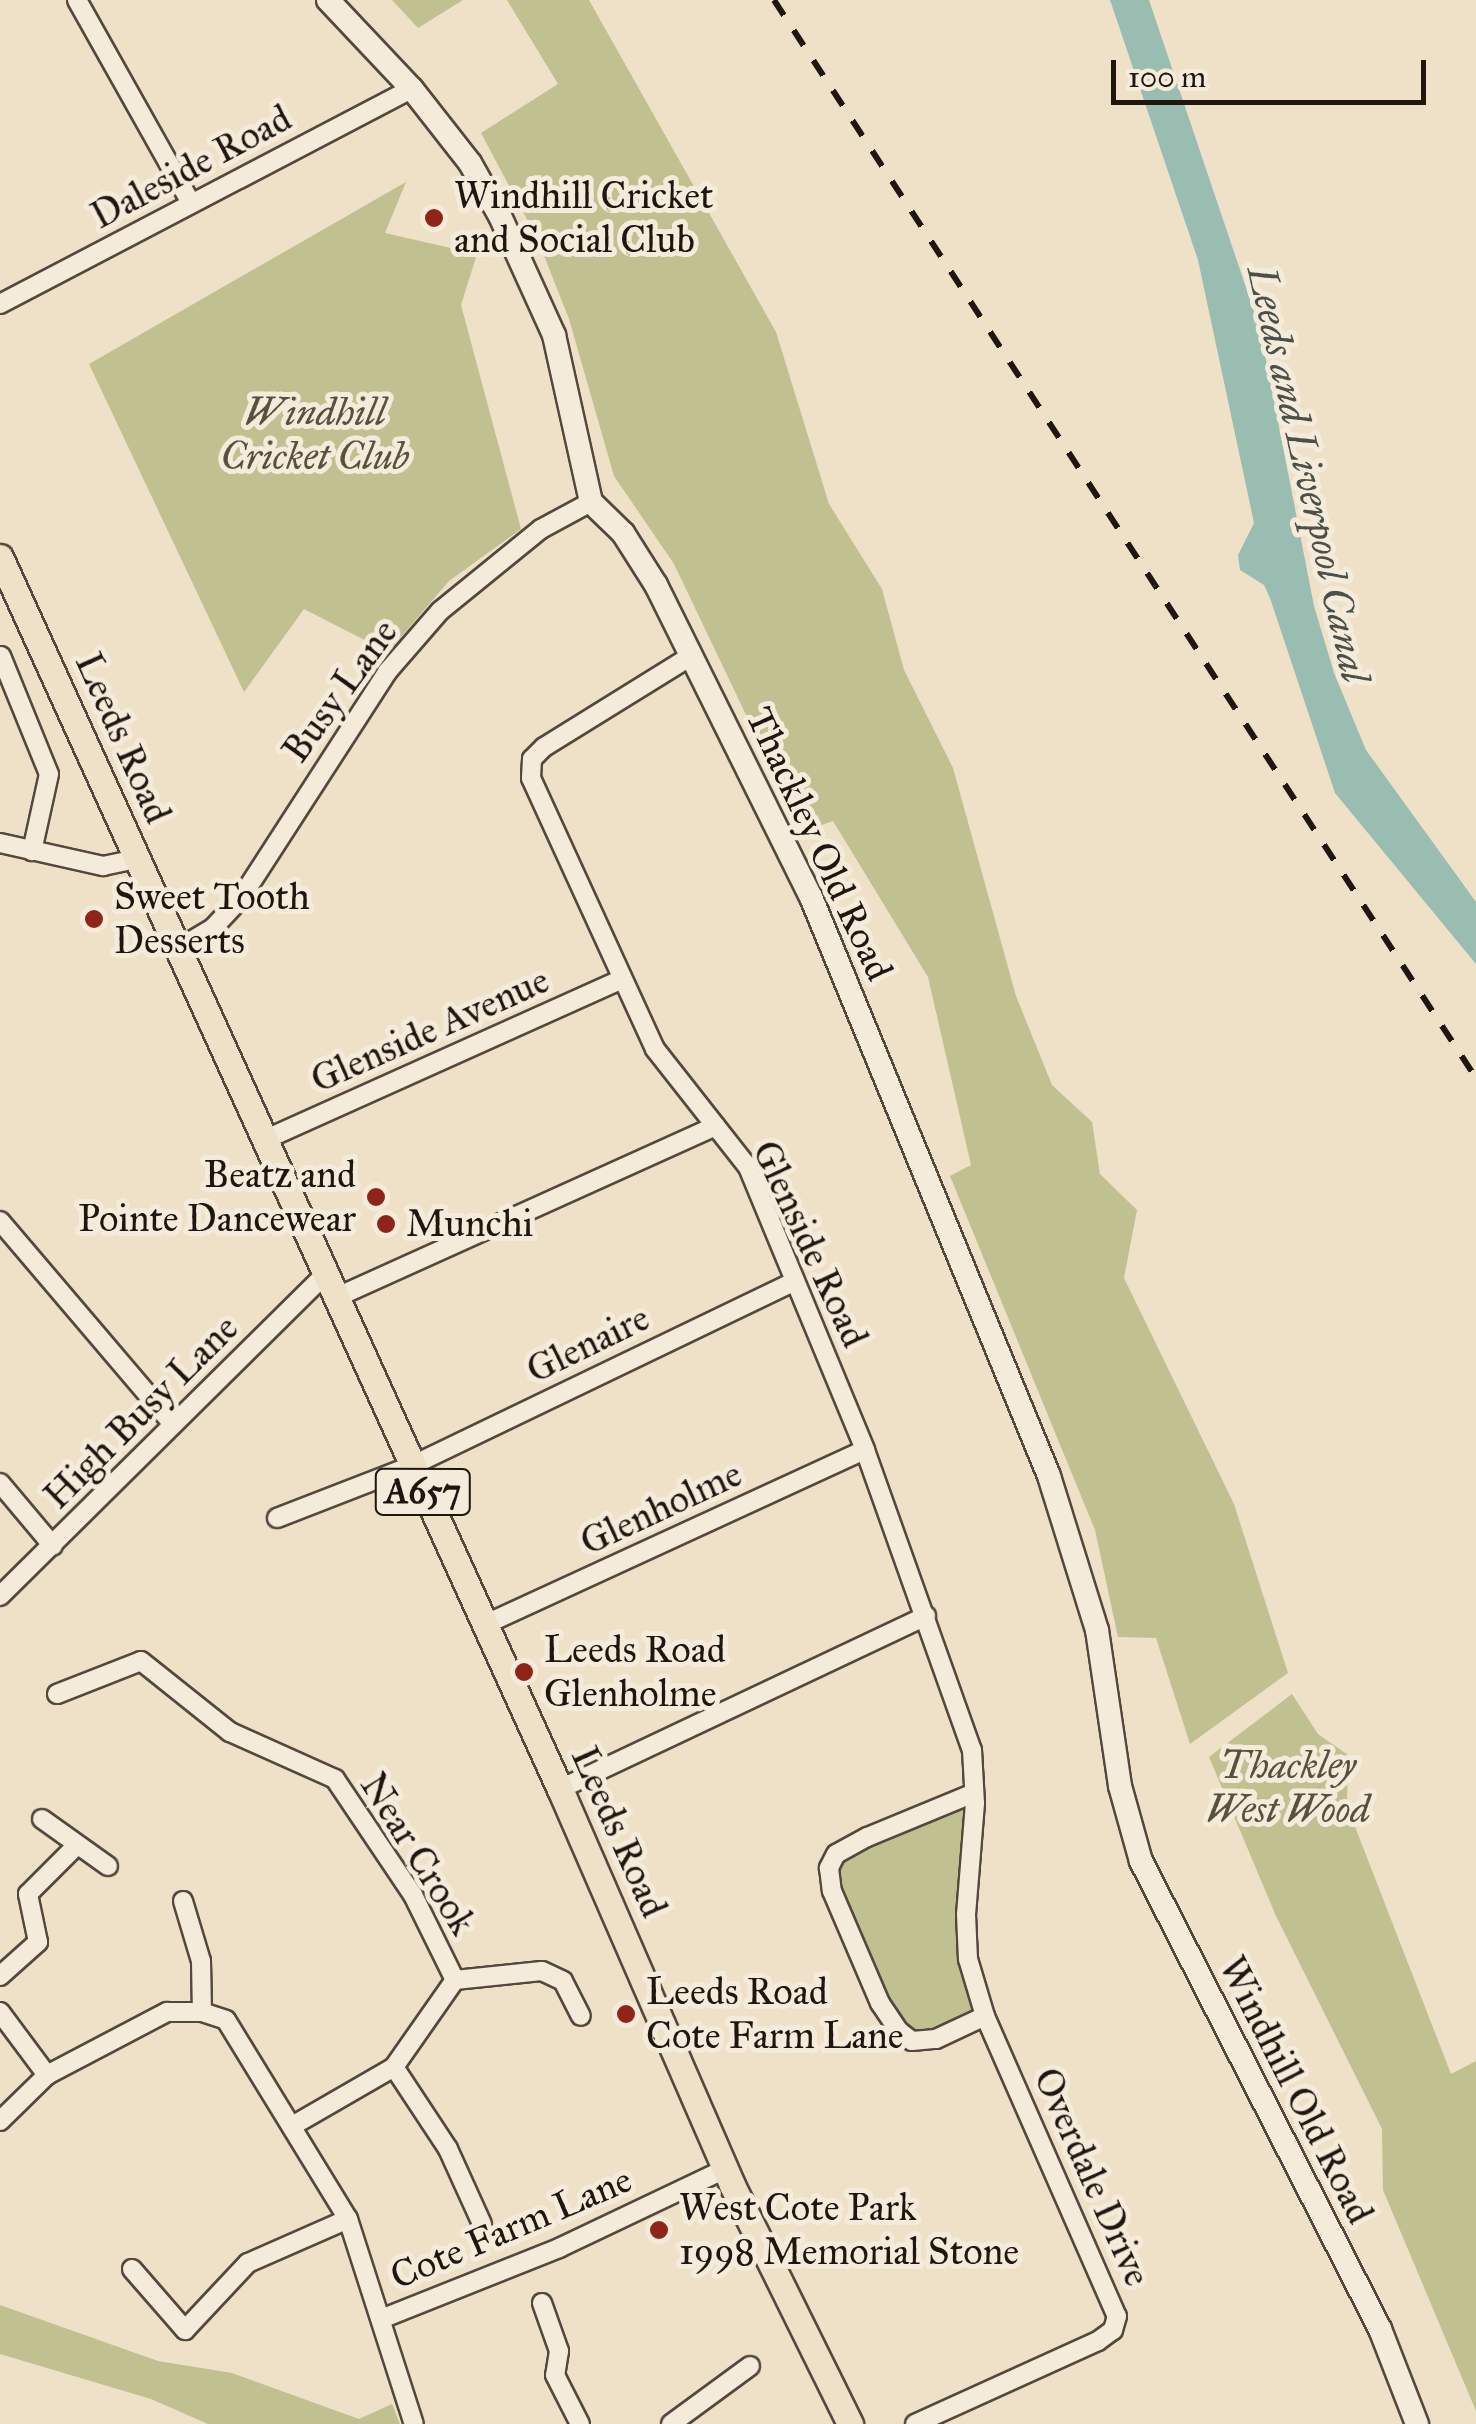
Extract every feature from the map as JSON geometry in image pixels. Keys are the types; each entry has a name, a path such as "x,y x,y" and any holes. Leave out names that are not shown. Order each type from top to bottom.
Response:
{"main road":[{"name":"Leeds Road","path":"0,557 560,1789 725,2169 850,2424"}],"street":[{"path":"77,0 191,203"},
{"path":"328,0 412,89 470,163 554,335 591,502"},
{"name":"Daleside Road","path":"0,304 412,89"},
{"name":"Thackley Old Road","path":"591,502 623,533 692,656 812,896 1050,1476 1097,1630 1120,1786"},
{"name":"Busy Lane","path":"176,950 213,928 241,898 377,686 440,611 541,529 591,502"},
{"path":"0,656 49,774 32,851"},
{"name":"Glenside Road","path":"692,656 532,758 532,778 655,1048 748,1167 865,1450 926,1616 972,1750 968,1960 985,2016"},
{"path":"0,843 103,866 136,859"},
{"name":"Glenside Avenue","path":"264,1140 623,979"},
{"path":"337,1298 715,1126"},
{"path":"0,1221 173,1424"},
{"name":"High Busy Lane","path":"0,1596 326,1273"},
{"name":"Glenaire","path":"277,1518 410,1466 794,1281"},
{"name":"Glenholme","path":"484,1625 865,1450"},
{"path":"0,1483 53,1546"},
{"path":"560,1789 926,1616"},
{"name":"Near Crook","path":"57,1694 141,1661 230,1732 335,1779 413,1895 455,1980"},
{"name":"Windhill Old Road","path":"1120,1786 1142,1861 1380,2329 1417,2424"},
{"path":"974,1793 836,1854 830,1868 832,1891 880,2004 899,2031 912,2041 936,2038 985,2016"},
{"path":"42,1818 74,1847 108,1866"},
{"path":"0,1976 38,1942 28,1894 74,1847"},
{"path":"0,2121 47,2074 167,2012 202,2012 201,1961 182,1901"},
{"name":"Near Crook","path":"292,2126 394,2067 455,1980 542,1970 563,1981 580,2016"},
{"path":"0,2012 47,2074"},
{"name":"Cote Farm Lane","path":"202,2012 226,2020 348,2219 381,2319 559,2248 725,2169"},
{"name":"Overdale Drive","path":"915,2424 1098,2341 1113,2330 1117,2316 985,2016"},
{"path":"394,2067 448,2149 482,2224"},
{"path":"132,2269 185,2330 248,2263 348,2219"},
{"path":"542,2303 558,2351 555,2376 580,2424"},
{"path":"381,2319 414,2424"},
{"path":"670,2424 750,2366"}],"green space":[{"path":"392,0 463,0 418,28"},
{"path":"507,0 589,0 776,332 829,504 882,589 904,670 953,768 1016,996 1052,1085 1092,1122 1100,1174 1137,1210 1124,1278 1234,1504 1288,1673 1190,1744 1156,1638 1118,1637 1095,1530 950,1176 971,1165 928,977 833,821 802,832 674,564 614,476 569,319 537,238 481,133 558,84"},
{"name":"Windhill Cricket Club","path":"406,182 385,233 477,254 461,305 521,529 449,581 388,652 304,609 244,692 89,364"},
{"name":"Thackley West Wood","path":"1292,1694 1318,1734 1348,1755 1347,1806 1451,2074 1476,2061 1476,2411 1383,2190 1382,2129 1276,1916 1209,1757"},
{"path":"974,1793 966,1914 985,2016 936,2039 899,2031 832,1891 836,1854"},
{"path":"0,2305 158,2361 232,2373 359,2419 392,2404 400,2424 208,2424 151,2399 0,2354"}],"water":[{"path":"1110,0 1149,0 1260,329 1314,606 1334,673 1366,750 1476,902 1476,964 1335,793 1270,598 1264,585 1240,570 1238,555 1254,523 1198,260"}],"railway":[{"path":"774,0 1476,1078"}],"place":[{"name":"Windhill Cricket and Social Club","path":"434,218"},
{"name":"Sweet Tooth Desserts","path":"94,919"},
{"name":"Beatz and Pointe Dancewear","path":"376,1197"},
{"name":"Munchi","path":"386,1224"},
{"name":"Leeds Road Glenholme","path":"524,1672"},
{"name":"Leeds Road Cote Farm Lane","path":"626,2014"},
{"name":"West Cote Park 1998 Memorial Stone","path":"659,2230"}],"water label":[{"name":"Leeds and Liverpool Canal","path":"1308,474"}]}
